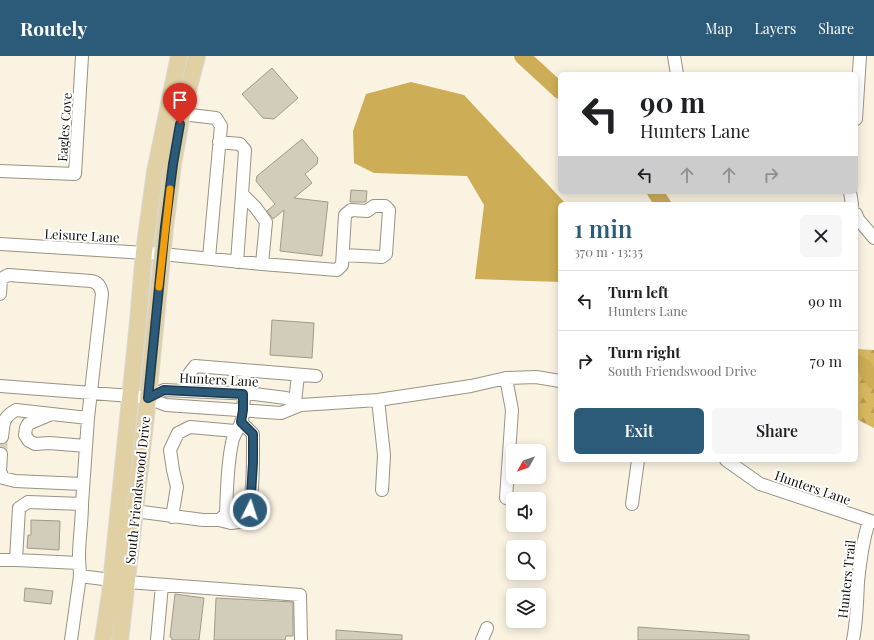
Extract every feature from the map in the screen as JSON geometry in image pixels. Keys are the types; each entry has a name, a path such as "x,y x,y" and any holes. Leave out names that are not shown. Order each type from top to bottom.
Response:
{"main road":[{"name":"South Friendswood Drive","path":"103,640 131,396 144,252 155,172 179,56"},
{"name":"South Friendswood Drive","path":"120,640 128,582 162,254 173,164 182,114 197,56"}],"street":[{"name":"Eagles Cove","path":"0,171 75,174 82,56"},
{"path":"674,56 677,72"},
{"path":"858,88 860,56"},
{"path":"182,114 216,118 221,126 209,258"},
{"path":"219,142 240,144 245,150 237,262"},
{"path":"242,194 256,208 266,222 262,264"},
{"path":"374,206 385,206 388,210 386,254 382,257 343,255 345,215 351,210 366,211 374,206"},
{"path":"858,219 874,238"},
{"name":"Leisure Lane","path":"0,244 144,252 237,262 337,270 342,265 343,255"},
{"path":"0,294 2,279 4,276 8,275 91,281 98,284 102,288 88,418 83,484 79,563 80,576 71,640"},
{"path":"186,391 189,374 195,366 316,376"},
{"path":"219,520 226,514 228,474 232,441 240,421 244,371"},
{"path":"298,375 298,403"},
{"name":"Hunters Lane","path":"148,398 164,390 286,398 298,403 378,400 471,386 506,378 536,376 558,380"},
{"path":"506,378 512,410 506,492"},
{"path":"0,386 91,392 148,398"},
{"name":"Hunters Lane","path":"148,398 166,405 240,421 281,413 298,403"},
{"path":"378,400 384,455 382,490"},
{"path":"2,437 4,419 7,415 16,410 50,415 88,418"},
{"path":"50,415 28,424 25,435 29,441 34,444 49,443 86,446"},
{"path":"172,516 177,487 170,450 178,433 190,427 240,421"},
{"path":"135,511 203,520 219,520 231,523 246,521 250,510 253,434 240,421"},
{"path":"1,454 0,471 3,478 15,482 83,484"},
{"path":"632,504 638,462"},
{"name":"Hunters Lane","path":"729,462 760,484 872,522"},
{"path":"16,560 18,508 28,502 82,504"},
{"name":"Hunters Trail","path":"853,640 862,552 872,522"},
{"path":"0,560 79,563"},
{"path":"80,576 128,582 300,595 301,640"},
{"path":"157,640 162,584"},
{"path":"482,640 487,628"}],"green space":[{"path":"858,349 874,350 874,428 858,420"}],"shaded area":[{"path":"411,82 464,95 564,202 558,202 558,282 475,279 484,205 467,176 374,173 354,163 353,131 366,94"}],"building":[{"path":"272,68 298,98 274,119 263,118 242,94"},
{"path":"302,139 318,158 317,164 305,174 312,183 294,198 328,202 322,256 280,251 284,210 273,219 267,211 275,204 256,181 257,176"},
{"path":"351,190 367,191 366,202 350,202"},
{"path":"272,320 314,323 312,358 270,355"},
{"path":"31,520 60,521 59,550 27,548 28,535 31,535"},
{"path":"25,588 53,591 51,604 24,601"},
{"path":"175,594 204,598 199,640 172,640 170,637"},
{"path":"216,598 293,602 293,636 286,636 285,640 214,640"},
{"path":"638,627 749,635 749,640 638,640"},
{"path":"336,630 402,635 402,640 336,640"}],"waterway":[{"path":"522,56 558,89"},
{"path":"656,194 662,202"},
{"path":"858,363 864,367 874,381"}],"tunnel":[{"path":"1,454 2,437"}],"slow traffic":[{"path":"159,287 170,189"}],"route":[{"path":"180,124 165,227 148,398 164,390 243,394 241,422 253,434 250,510"}]}
